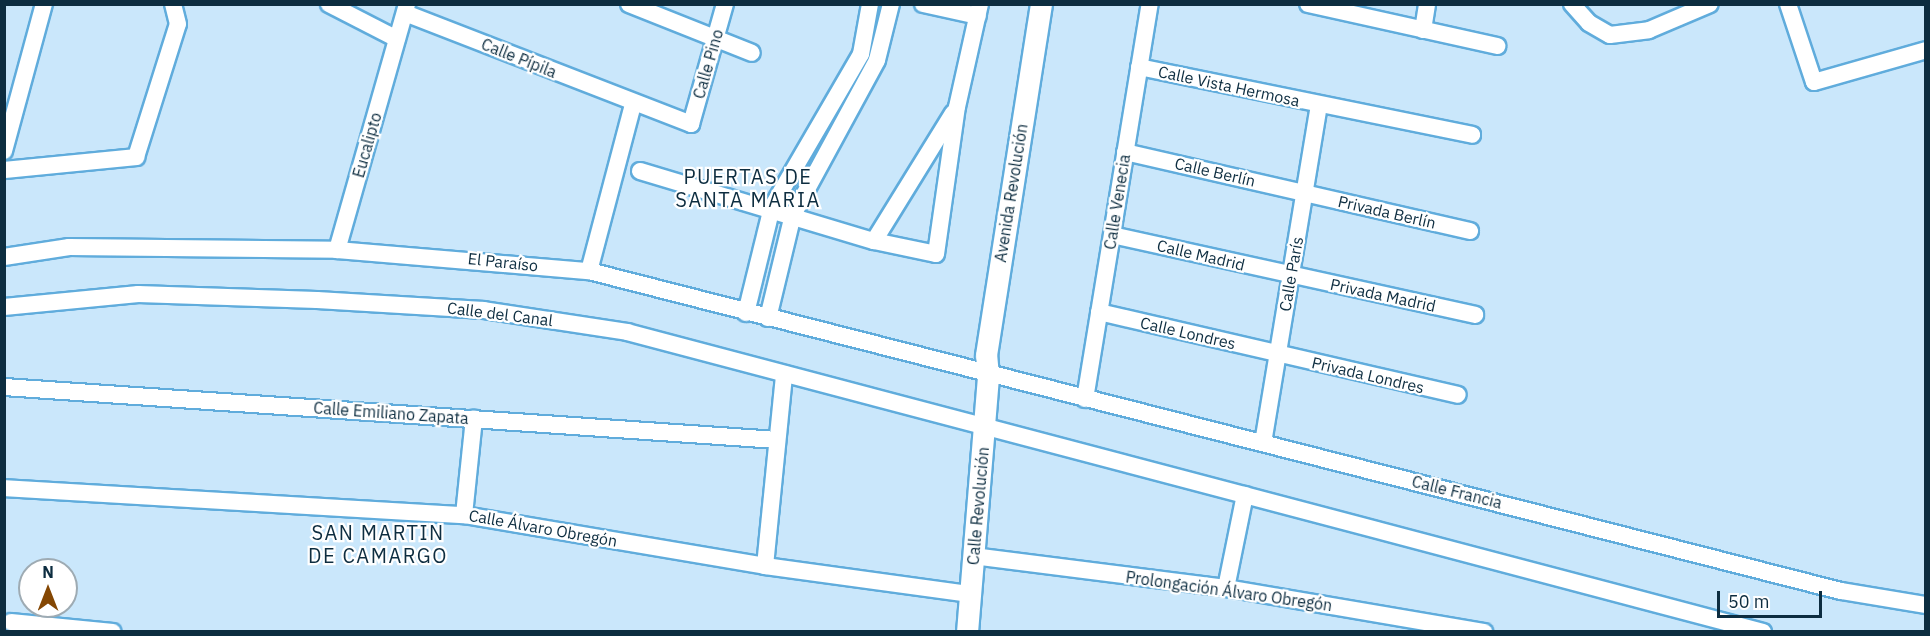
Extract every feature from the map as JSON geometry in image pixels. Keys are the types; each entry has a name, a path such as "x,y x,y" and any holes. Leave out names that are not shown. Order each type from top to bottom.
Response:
{"main road":[{"name":"Avenida Revolución","path":"988,379 986,355 1041,4"},
{"name":"Calle Revolución","path":"967,632 988,379"}],"street":[{"path":"4,151 44,4"},
{"path":"4,170 136,157 178,24 173,4"},
{"path":"329,4 397,39"},
{"path":"630,4 752,53"},
{"name":"Calle Pino","path":"691,124 725,4"},
{"path":"747,312 772,207 861,54 870,4"},
{"path":"768,318 793,215 877,60 891,4"},
{"path":"640,171 772,207 874,241 936,254 957,107 979,10 923,4"},
{"name":"Calle Venecia","path":"1084,399 1150,4"},
{"path":"1308,4 1497,46"},
{"path":"1423,30 1427,4"},
{"path":"1572,4 1589,23 1610,35 1649,30 1710,4"},
{"path":"1788,4 1814,82 1926,50"},
{"name":"Eucalipto","path":"337,250 406,9"},
{"name":"Calle Pípila","path":"406,9 633,104 691,124"},
{"name":"Calle Vista Hermosa","path":"1139,67 1319,106 1472,135"},
{"path":"589,270 633,104"},
{"name":"Calle París","path":"1263,443 1319,106"},
{"path":"874,241 957,107"},
{"name":"Calle Berlín","path":"1125,152 1305,193"},
{"name":"Privada Berlín","path":"1305,193 1470,231"},
{"name":"Calle Madrid","path":"1112,235 1291,275"},
{"name":"El Paraíso","path":"4,257 69,247 337,250 589,270 988,379"},
{"name":"Privada Madrid","path":"1291,275 1475,315"},
{"name":"Calle del Canal","path":"4,307 138,294 484,310 627,332 784,374 984,422"},
{"name":"Calle Londres","path":"1099,312 1277,354"},
{"name":"Privada Londres","path":"1277,354 1458,395"},
{"path":"765,566 784,374"},
{"name":"Calle Francia","path":"988,379 1084,399 1263,443 1841,591 1926,606"},
{"name":"Calle Emiliano Zapata","path":"4,387 777,440"},
{"path":"464,515 474,419"},
{"path":"984,422 1245,495 1763,632"},
{"name":"Calle Álvaro Obregón","path":"4,488 464,515 765,566 970,594"},
{"path":"1226,588 1245,495"},
{"name":"Prolongación Álvaro Obregón","path":"973,556 1226,588 1484,632"},
{"path":"11,622 113,632"}],"district":[{"name":"PUERTAS DE SANTA MARIA","path":"748,188"},
{"name":"SAN MARTIN DE CAMARGO","path":"378,544"}]}
